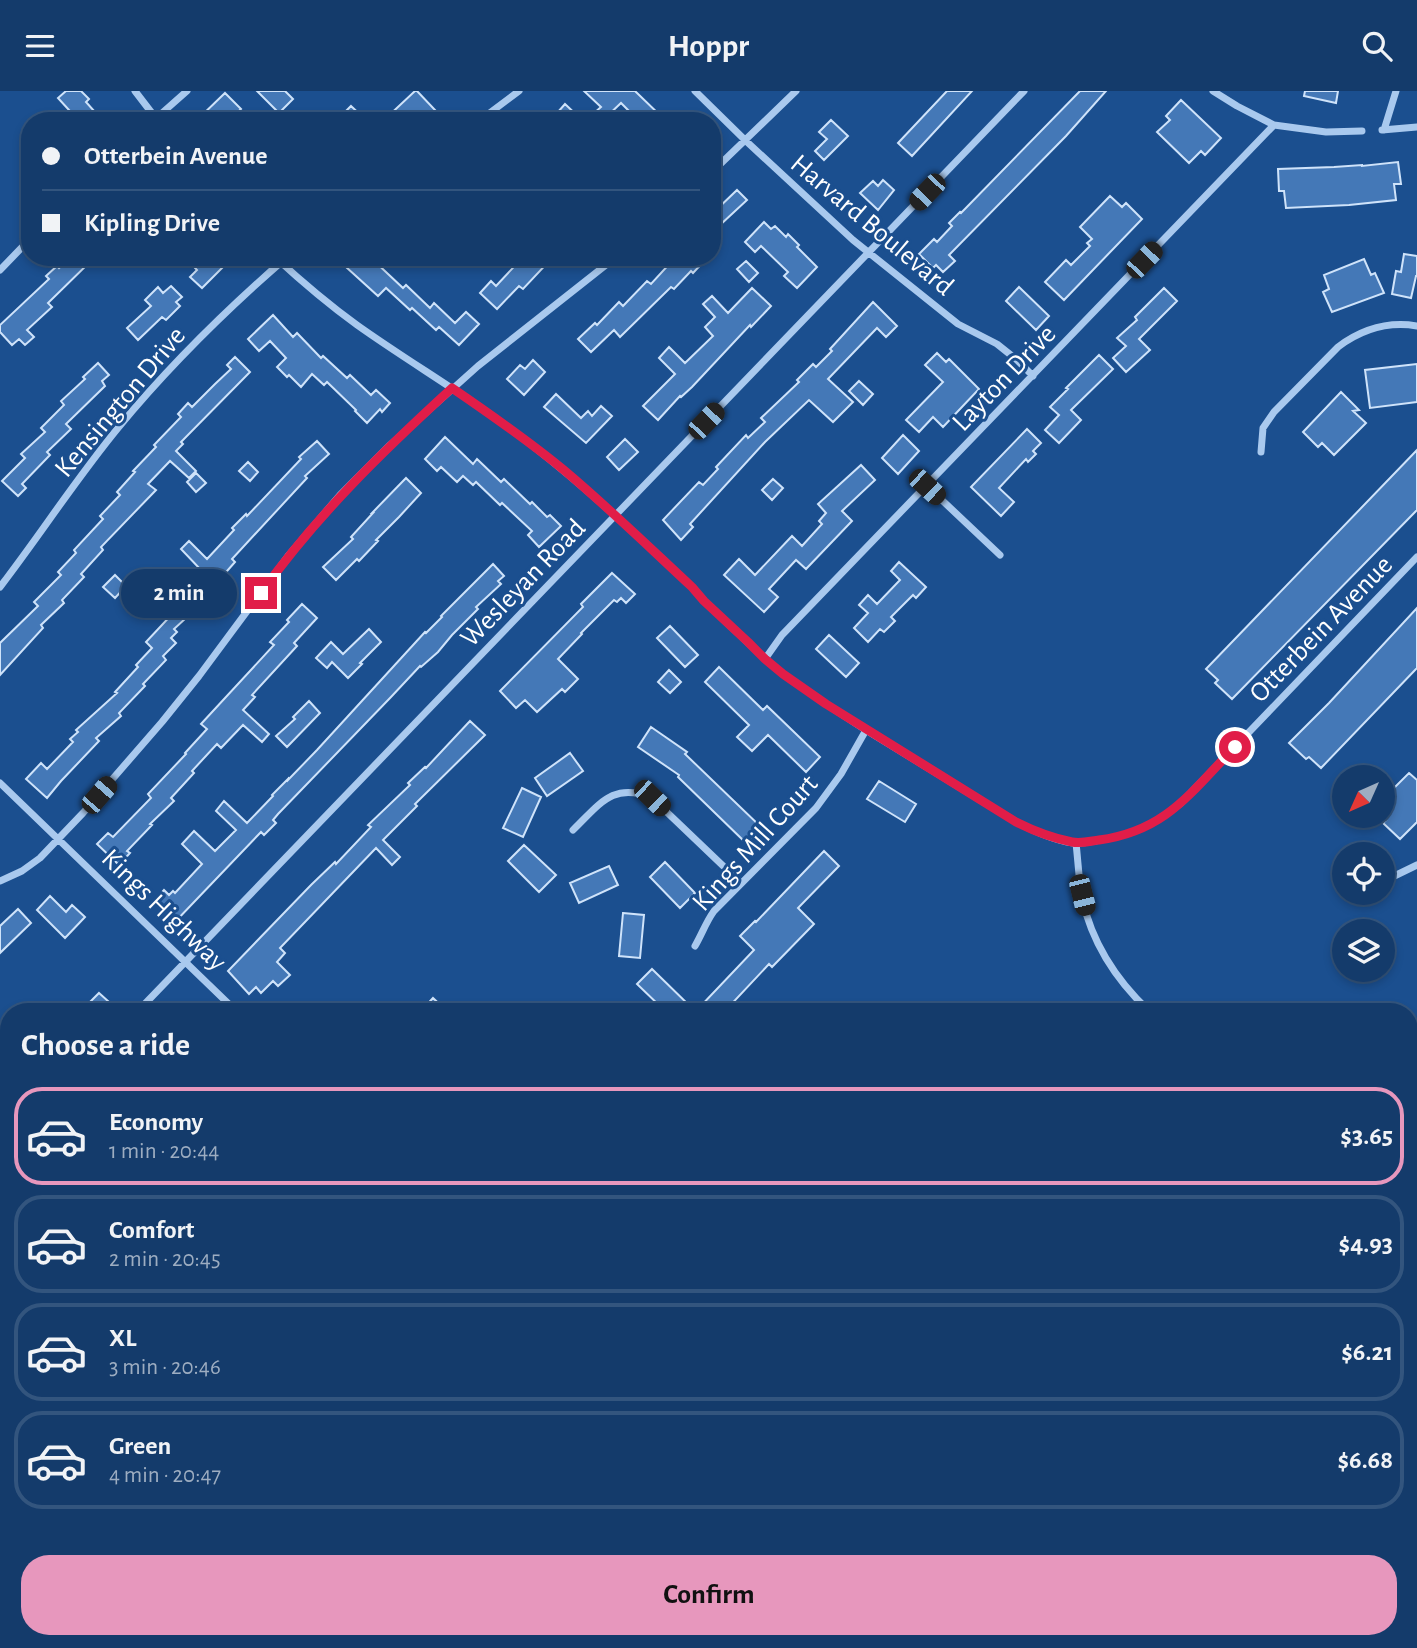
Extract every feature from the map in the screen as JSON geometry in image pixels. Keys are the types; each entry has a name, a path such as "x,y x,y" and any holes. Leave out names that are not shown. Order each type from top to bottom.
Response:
{"street":[{"path":"135,91 150,112"},
{"path":"165,112 187,91"},
{"path":"492,112 519,91"},
{"name":"Harvard Boulevard","path":"695,91 716,112"},
{"path":"721,164 796,91"},
{"name":"Wesleyan Road","path":"146,1003 1024,91"},
{"path":"1213,91 1274,125 1326,132 1362,131"},
{"path":"1396,91 1383,130 1417,127"},
{"name":"Harvard Boulevard","path":"721,116 814,205 869,252 958,324 997,344 1017,359 1033,376"},
{"name":"Layton Drive","path":"765,659 782,635 1274,125"},
{"path":"0,270 21,248"},
{"name":"Kensington Drive","path":"0,587 92,461 140,402 195,342 274,266"},
{"name":"Otterbein Avenue","path":"288,266 324,300 358,326 496,418 563,470 692,587 765,659 826,704 1016,822 1036,832 1076,843 1118,837 1140,830 1181,803 1417,557"},
{"path":"0,881 32,865 162,722 288,556 340,495 452,388 605,266"},
{"path":"1261,452 1264,428 1275,412 1338,347 1368,330 1402,323 1417,326"},
{"path":"927,487 1000,555"},
{"name":"Kings Mill Court","path":"695,946 707,921 829,793 866,730"},
{"name":"Kings Highway","path":"0,783 228,1003"},
{"path":"573,830 608,797 629,791 644,795 652,798 741,883"},
{"path":"1076,843 1082,895 1096,940 1118,977 1140,1003"},
{"path":"1395,876 1417,865"}],"building":[{"path":"66,91 81,91 89,99 86,102 95,112 71,112 58,98"},
{"path":"257,91 285,91 293,99 278,112"},
{"path":"415,91 435,110 433,112 393,112"},
{"path":"584,91 635,91 657,112 630,112 621,103 612,112 595,112 601,107"},
{"path":"947,91 972,91 912,156 898,143"},
{"path":"1080,91 1106,91 1066,136 949,255 955,261 943,272 936,265 933,268 919,254 934,239 937,242 952,226 949,223"},
{"path":"1305,91 1338,91 1336,103 1304,96"},
{"path":"225,93 241,109 238,112 205,112"},
{"path":"1181,100 1221,138 1205,155 1201,151 1189,163 1157,132 1170,120 1166,116"},
{"path":"565,104 573,112 558,112"},
{"path":"351,106 357,112 345,112"},
{"path":"831,120 848,136 824,160 815,151 827,139 819,132"},
{"path":"1398,162 1401,184 1394,184 1396,200 1286,208 1284,191 1279,191 1278,169"},
{"path":"883,180 894,190 878,210 860,193 873,181 878,186"},
{"path":"737,190 747,200 721,224 721,205"},
{"path":"1110,196 1122,207 1126,203 1142,219 1064,300 1045,282 1066,260 1071,265 1090,246 1087,243 1092,239 1080,227"},
{"path":"764,222 771,229 775,226 786,237 788,234 817,267 797,288 784,276 788,272 761,246 755,252 745,242"},
{"path":"1404,254 1417,256 1417,276 1411,298 1392,294 1396,271 1401,272"},
{"path":"1364,259 1371,275 1375,273 1384,293 1332,312 1323,292 1329,289 1324,275"},
{"path":"746,261 758,273 749,282 737,269"},
{"path":"57,266 86,266 48,303 52,307 27,330 34,337 25,345 19,339 12,345 0,332 0,325 49,279 46,276"},
{"path":"193,266 223,267 202,288 190,277 197,270"},
{"path":"345,266 380,266 403,288 406,285 430,308 434,303 455,323 466,312 479,324 459,345 439,327 436,330 412,308 410,310 386,288 378,296"},
{"path":"515,266 545,266 523,289 519,286 497,309 480,293 491,281 496,286"},
{"path":"668,266 700,266 674,289 671,287 620,337 614,330 591,352 578,339 595,323 597,325 619,302 623,306 647,281 651,284"},
{"path":"171,286 182,297 176,302 180,306 166,320 162,317 138,340 127,328 151,306 145,300 158,287 163,293"},
{"path":"1019,287 1049,316 1036,330 1006,301"},
{"path":"752,288 771,306 658,420 643,406 675,374 659,358 669,347 685,363 713,336 705,327 715,317 703,304 712,296 728,313"},
{"path":"1164,288 1177,301 1139,339 1150,350 1126,372 1113,358 1126,346 1117,338 1137,320 1135,317"},
{"path":"873,302 897,326 886,337 877,328 828,379 853,402 833,422 809,400 765,442 690,524 693,527 681,540 663,520 699,482 703,485 746,435 748,438 765,422 761,418 799,382 797,380 813,364 816,367 832,351 830,349"},
{"path":"273,315 293,337 297,333 321,358 323,356 347,378 350,375 371,395 376,390 390,403 367,423 327,382 324,385 312,374 301,387 289,375 287,377 277,367 286,358 270,341 259,351 248,339"},
{"path":"937,353 946,362 949,359 979,389 943,427 933,417 919,432 906,420 943,382 925,365"},
{"path":"1099,355 1113,369 1071,410 1081,420 1059,443 1045,430 1059,415 1050,407"},
{"path":"235,357 250,372 181,442 183,444 176,451 196,471 189,478 170,461 148,484 156,490 101,547 103,550 81,574 84,577 62,600 64,603 41,625 43,628 0,675 0,643 38,606 34,602 61,575 58,572 76,553 74,550 103,519 100,516 120,495 117,492 156,447 154,445 181,417 178,414 188,403 192,407 231,369 227,365"},
{"path":"533,360 545,372 524,395 507,379 520,365 525,369"},
{"path":"98,363 109,375 102,381 105,386 66,424 71,429 47,452 50,455 22,484 26,488 18,496 2,481 25,458 21,454 45,432 41,428 64,405 61,401"},
{"path":"1417,364 1417,402 1370,408 1365,370"},
{"path":"859,381 873,394 863,405 849,391"},
{"path":"1341,392 1359,410 1353,411 1366,423 1334,455 1322,443 1318,447 1303,432"},
{"path":"556,394 581,418 588,411 592,416 601,406 612,416 586,443 544,407"},
{"path":"1027,429 1041,443 1033,451 1036,454 1028,462 1026,459 999,488 1014,502 1001,516 971,487"},
{"path":"903,435 919,451 898,474 882,458"},
{"path":"445,437 473,464 477,459 501,482 504,479 530,504 532,502 561,526 539,547 528,535 532,531 476,482 473,485 463,476 457,482 441,467 437,471 425,459"},
{"path":"625,439 638,452 619,470 607,457"},
{"path":"317,441 329,454 305,476 307,478 232,559 235,562 199,606 174,629 177,632 171,638 176,643 163,656 166,660 119,713 121,716 96,738 99,741 47,798 26,779 41,763 47,769 73,742 70,739 78,732 76,730 117,693 115,692 152,648 146,642 176,610 173,607 195,586 192,582 202,571 181,549 189,541 207,559 234,530 232,528 246,514 247,516 301,459 299,457"},
{"path":"1417,450 1417,510 1232,699 1215,683 1218,680 1206,669"},
{"path":"248,462 258,472 250,481 239,471"},
{"path":"861,465 875,480 842,511 852,521 806,569 796,560 769,589 778,597 764,612 724,575 739,559 755,575 792,536 802,546 822,524 819,521 826,513 818,504"},
{"path":"196,473 206,483 196,492 187,482"},
{"path":"406,478 421,493 359,561 357,559 336,580 323,567 353,539 351,537"},
{"path":"773,479 783,488 772,500 762,490"},
{"path":"899,562 926,587 916,598 913,595 891,617 895,621 884,632 880,629 868,642 854,628 868,613 859,605 868,595 877,604 900,580 891,571"},
{"path":"493,564 504,576 498,581 501,584 476,607 478,609 438,652 420,666 278,814 273,820 276,823 264,835 261,832 174,923 154,901 164,890 169,895 173,891 175,893 202,864 182,844 194,831 215,851 236,830 216,811 224,801 247,823 425,632"},
{"path":"612,573 635,594 626,603 621,598 617,602 614,600 558,659 578,679 565,692 562,689 537,712 525,700 516,708 500,691 583,607 581,604"},
{"path":"115,575 126,586 115,598 103,587"},
{"path":"302,604 317,618 294,643 297,646 252,695 255,697 243,710 269,734 262,742 243,725 221,748 217,744 171,798 174,801 127,851 130,853 119,865 97,844 108,833 113,837 151,798 148,794 207,729 201,724 274,645 270,642"},
{"path":"1417,608 1417,668 1321,768 1309,757 1306,759 1289,743"},
{"path":"670,626 698,655 685,667 657,638"},
{"path":"369,629 381,642 348,678 332,662 327,668 316,658 331,642 343,654"},
{"path":"829,635 859,663 846,677 816,649"},
{"path":"719,667 763,710 767,706 820,757 806,772 768,735 752,751 737,737 749,725 705,682"},
{"path":"669,670 681,682 670,693 658,682"},
{"path":"309,701 320,713 287,747 276,736 295,719 293,717"},
{"path":"470,721 485,735 415,804 417,806 383,840 400,857 392,865 376,848 280,948 285,953 277,962 290,975 278,986 273,981 261,993 256,987 249,994 228,971 311,885 335,862 336,864 371,827 368,825"},
{"path":"651,727 687,752 685,754 761,827 746,843 678,777 679,775 638,747"},
{"path":"570,753 583,771 547,796 535,778"},
{"path":"1409,773 1417,780 1417,822 1400,839 1388,828 1395,828 1395,787"},
{"path":"879,781 916,804 905,822 867,799"},
{"path":"522,788 541,797 523,837 503,828"},
{"path":"524,845 556,875 539,892 508,861"},
{"path":"824,851 839,866 798,908 814,924 772,967 769,964 732,1003 704,1003 754,950 740,936"},
{"path":"665,862 695,893 680,908 650,877"},
{"path":"609,866 618,885 579,903 570,883"},
{"path":"50,896 66,912 72,905 85,917 65,938 37,910"},
{"path":"18,909 31,923 0,953 0,926"},
{"path":"623,913 644,915 640,958 619,956"},
{"path":"652,969 687,1003 657,1003 637,984"},
{"path":"99,993 110,1003 89,1003"}],"route":[{"path":"261,593 311,527 340,495 452,388 496,418 595,497 783,674 866,730 1036,832 1076,843 1118,837 1140,830 1181,803 1235,747"}]}
